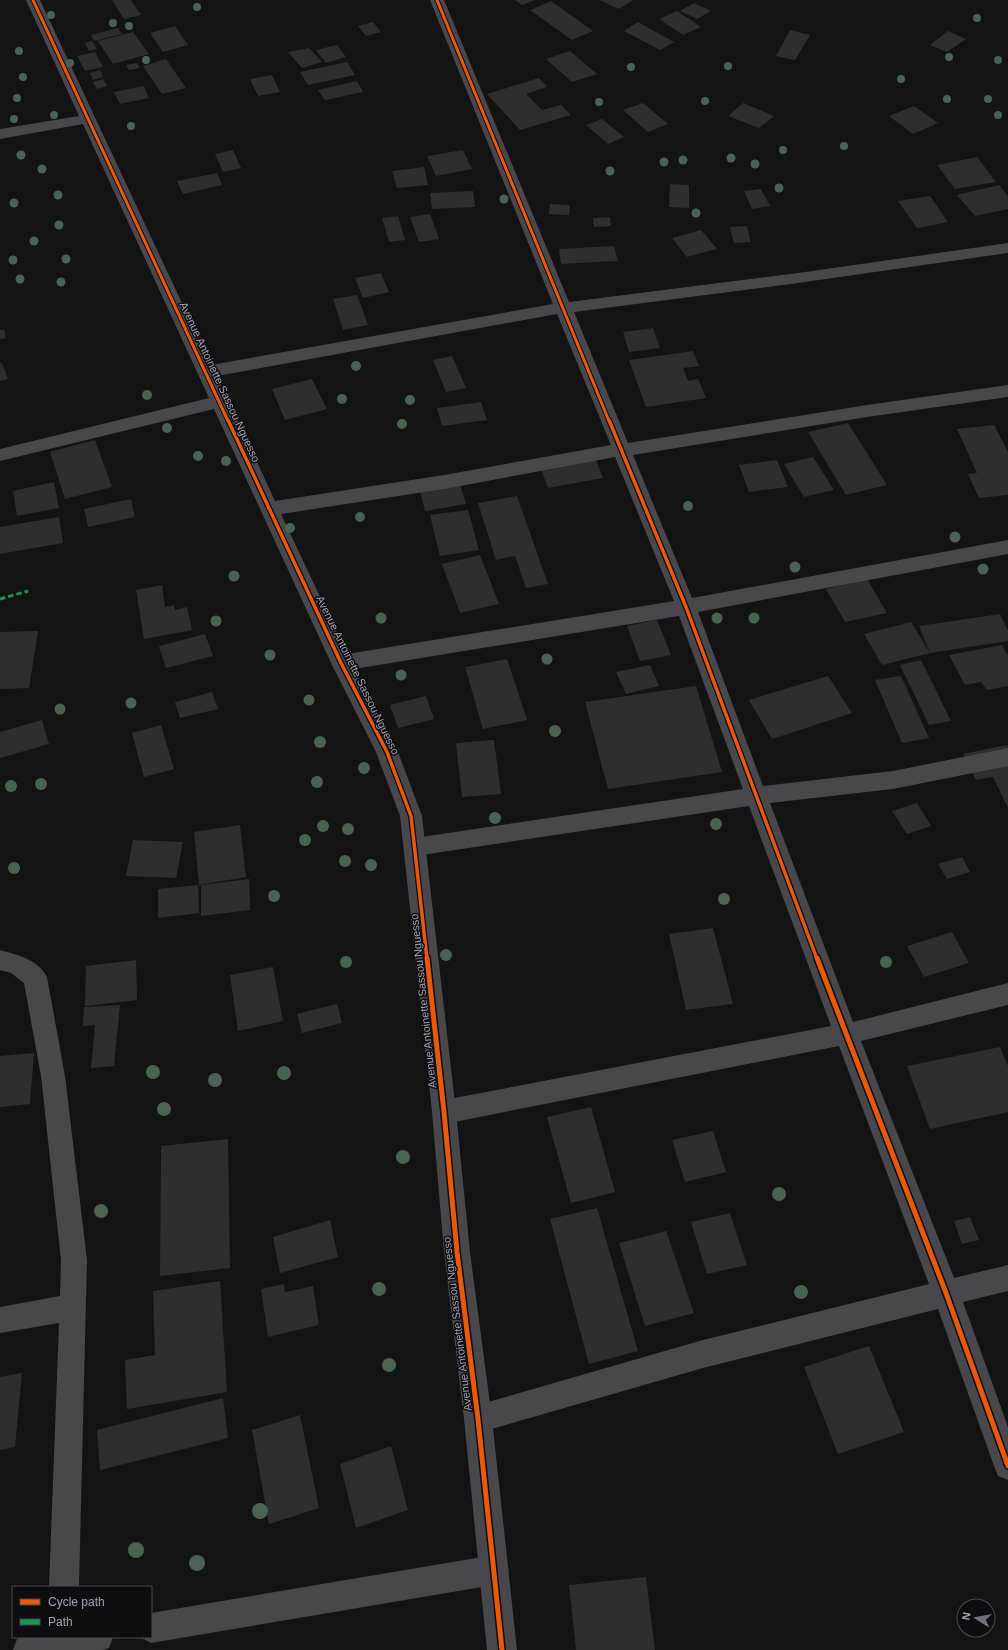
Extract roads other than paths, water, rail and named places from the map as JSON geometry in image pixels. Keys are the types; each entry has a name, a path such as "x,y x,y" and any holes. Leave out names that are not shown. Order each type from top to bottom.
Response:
{"street":[{"name":"Avenue Antoinette Sassou Nguesso","path":"33,0 341,663 388,752 412,816 444,1112 457,1252 478,1419 502,1650"},
{"path":"437,0 686,607 803,922 946,1293 1008,1466"},
{"path":"0,134 88,119"},
{"path":"206,372 563,308 798,278 1003,248 1008,264"},
{"path":"269,508 444,482 621,450 867,411 1008,391"},
{"path":"0,454 219,402"},
{"path":"341,663 686,607 1008,547"},
{"path":"415,847 757,796 893,780 1008,757"},
{"path":"0,960 18,965 35,977 53,1076 74,1260 64,1586"},
{"path":"444,1112 847,1034 1008,994"},
{"path":"478,1419 703,1354 1008,1278"},
{"path":"0,1320 72,1307"},
{"path":"152,1628 494,1570"},
{"path":"28,1650 92,1638"}]}
